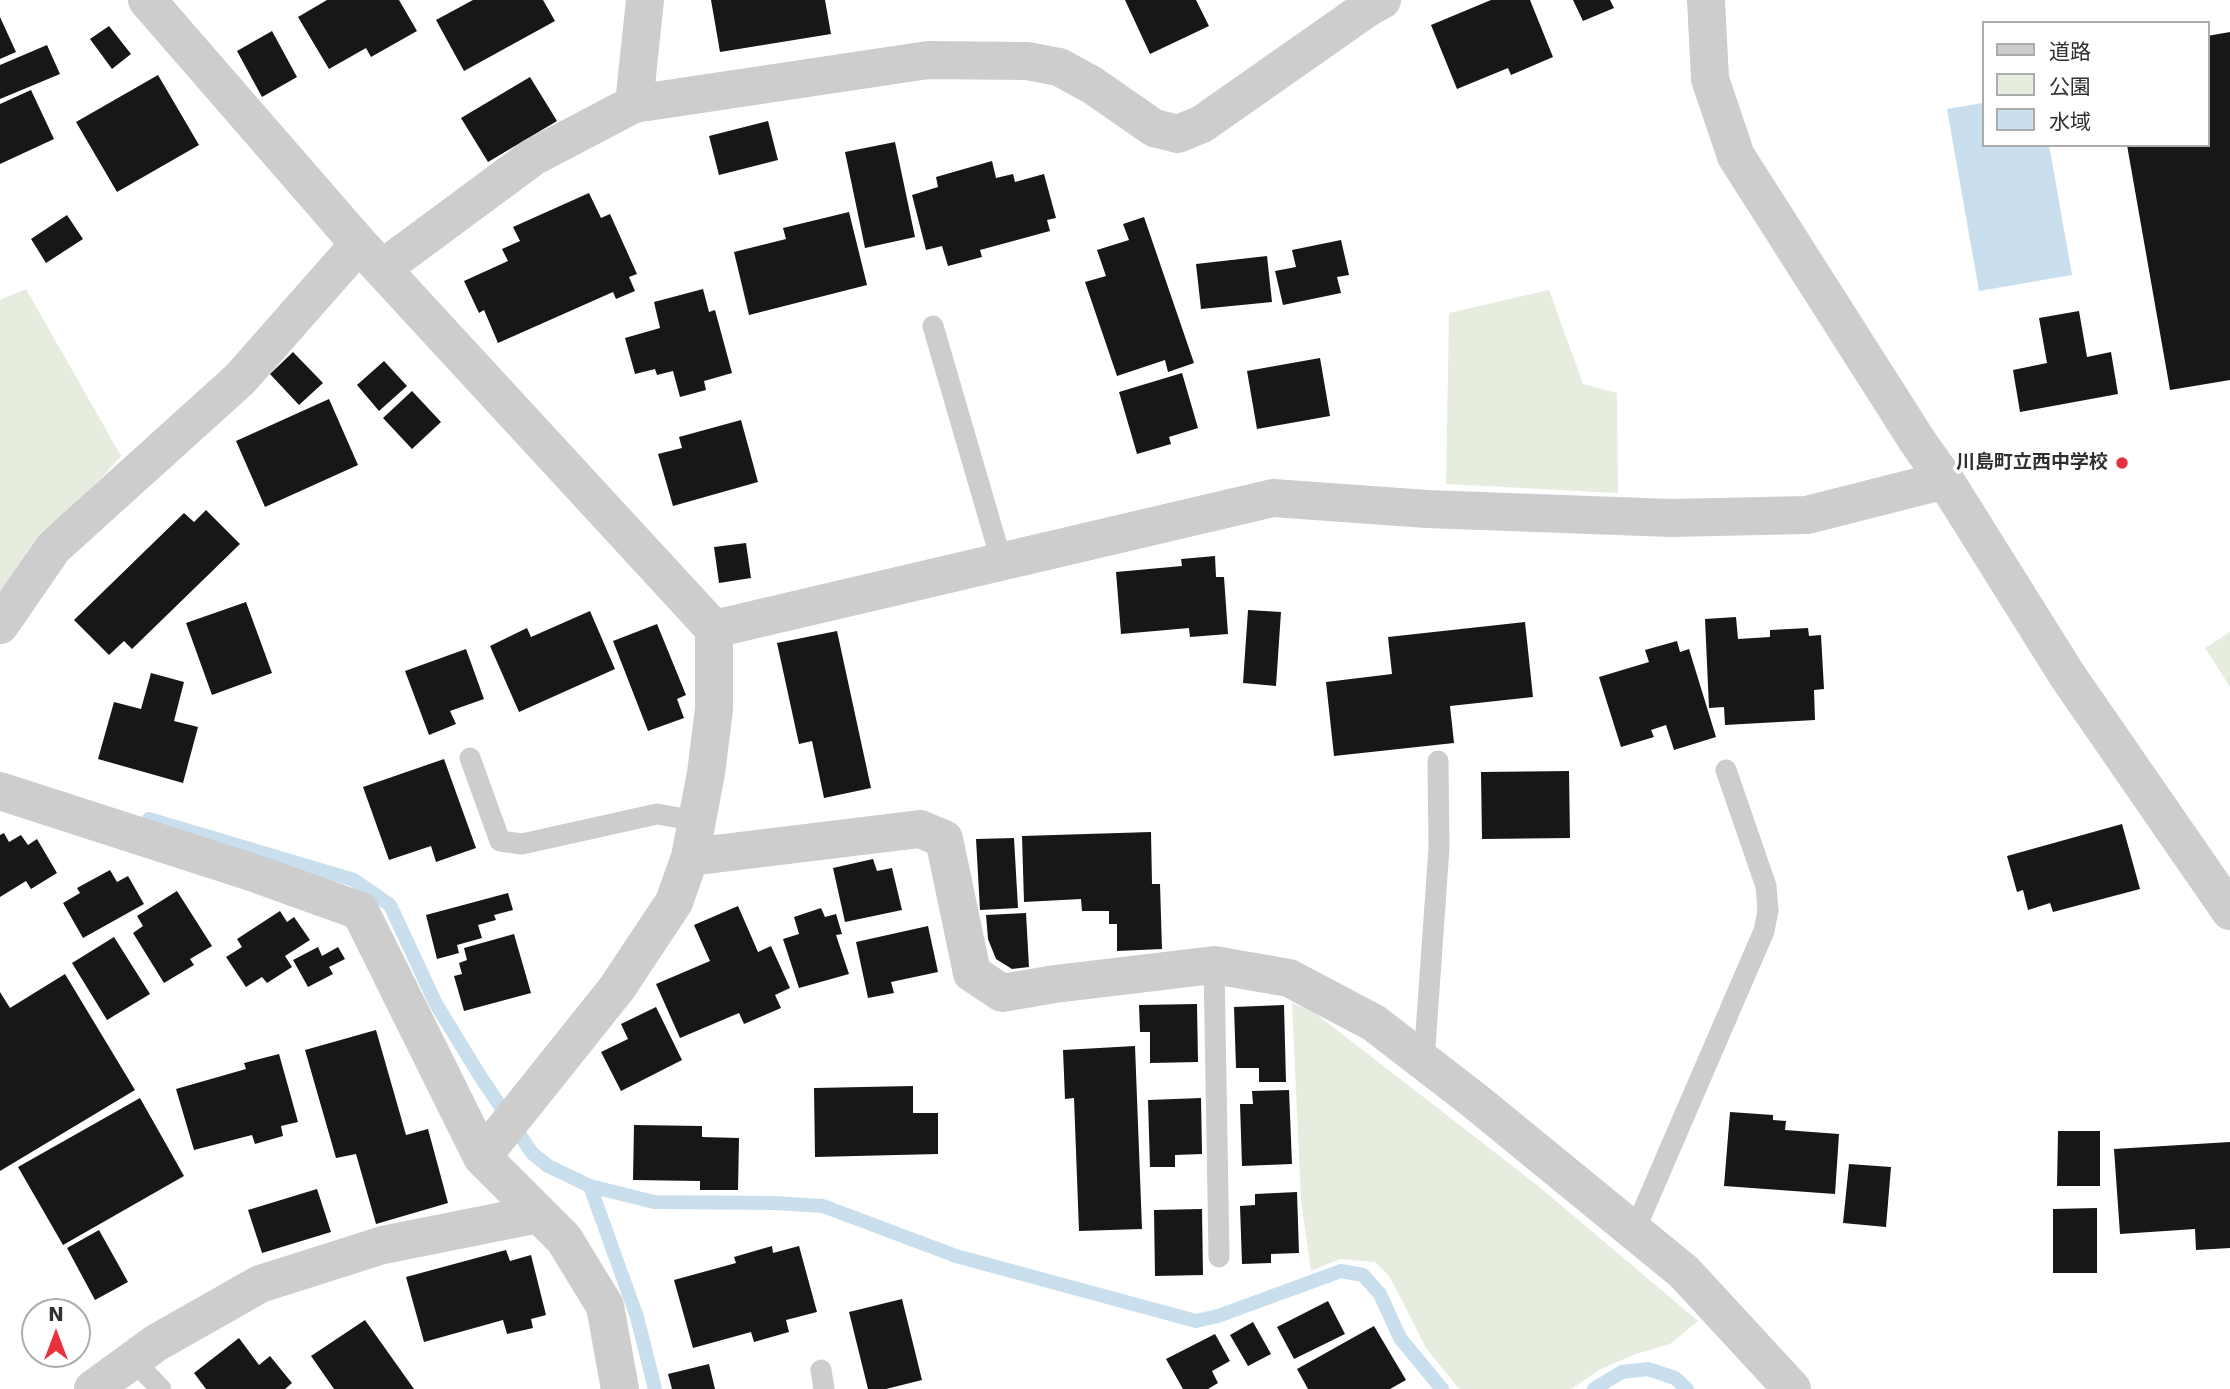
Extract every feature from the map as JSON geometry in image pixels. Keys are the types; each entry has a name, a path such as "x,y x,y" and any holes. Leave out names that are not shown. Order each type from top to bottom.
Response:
{"street":[{"path":"147,0 371,256 714,629 714,709 706,773 693,839 674,902 617,988 482,1157"},
{"path":"634,104 645,0"},
{"path":"0,625 53,548 371,256 533,157 634,104 928,60 1027,61 1059,67 1092,85 1154,128 1178,134 1202,124 1368,7 1382,0"},
{"path":"1706,0 1710,79 1736,156 2067,675 2230,911"},
{"path":"714,629 1273,498 1427,509 1671,518 1807,515 1945,480"},
{"path":"0,791 257,874 360,911 482,1157 564,1239 605,1306 620,1389"},
{"path":"693,839 920,829 944,839 972,973 1002,993 1214,965 1289,978 1374,1023 1684,1272 1792,1389"},
{"path":"93,1389 156,1342 260,1284 383,1245 538,1214"}],"lane":[{"path":"933,326 1002,563"},
{"path":"470,758 500,841 522,844 657,814 693,839"},
{"path":"1424,1061 1439,848 1438,761"},
{"path":"1634,1232 1764,931 1768,911 1766,886 1726,770"},
{"path":"1214,965 1219,1257"},
{"path":"133,1360 161,1389"}],"green space":[{"path":"26,289 121,456 88,493 38,535 0,592 0,300"},
{"path":"1549,290 1583,384 1617,393 1618,493 1446,484 1449,313"},
{"path":"2230,632 2230,687 2205,648"},
{"path":"1292,1003 1311,1010 1537,1185 1698,1321 1670,1344 1636,1354 1601,1369 1571,1389 1459,1389 1426,1348 1390,1277 1375,1262 1340,1259 1311,1271 1301,1200"}],"water":[{"path":"1982,103 1982,147 2049,147 2072,275 1979,291 1947,109"}],"building":[{"path":"327,0 399,0 417,31 371,57 366,48 329,69 298,17"},
{"path":"473,0 543,0 555,21 464,71 436,20"},
{"path":"711,0 825,0 831,34 720,52"},
{"path":"1125,0 1196,0 1209,26 1150,54"},
{"path":"1491,0 1530,0 1553,57 1511,75 1508,68 1457,89 1431,25"},
{"path":"1573,0 1610,0 1614,8 1583,21"},
{"path":"0,17 16,52 0,59"},
{"path":"109,26 131,54 112,69 90,39"},
{"path":"272,31 297,77 262,97 237,51"},
{"path":"2230,32 2230,380 2170,390 2127,147 2209,147 2209,36"},
{"path":"47,45 60,74 0,99 0,65"},
{"path":"158,75 199,145 117,192 76,122"},
{"path":"530,77 557,121 488,162 461,118"},
{"path":"31,90 54,139 0,164 0,104"},
{"path":"768,121 778,160 719,175 709,136"},
{"path":"895,142 915,237 865,248 845,152"},
{"path":"992,161 996,178 1013,174 1015,182 1044,174 1056,218 1047,220 1050,231 980,250 982,257 948,266 942,246 926,250 912,195 938,187 936,177"},
{"path":"589,193 601,218 610,214 637,274 629,277 635,291 616,299 613,292 498,343 484,310 479,313 464,281 508,261 502,249 520,241 513,227"},
{"path":"849,212 867,285 749,315 734,252 786,239 783,228"},
{"path":"67,215 83,239 46,263 31,239"},
{"path":"1144,217 1194,363 1168,372 1165,360 1117,376 1085,282 1106,276 1097,250 1129,240 1123,224"},
{"path":"1341,240 1349,275 1337,277 1341,293 1283,305 1275,271 1296,267 1292,250"},
{"path":"1267,256 1272,302 1201,309 1196,264"},
{"path":"703,289 709,312 715,310 732,373 704,381 706,390 680,397 673,371 657,375 655,369 635,374 625,338 660,328 654,302"},
{"path":"2079,311 2087,357 2111,352 2118,394 2020,412 2013,370 2047,363 2039,318"},
{"path":"293,352 323,383 299,405 270,374"},
{"path":"1320,358 1330,416 1257,429 1247,371"},
{"path":"384,361 407,386 379,411 357,385"},
{"path":"1182,373 1198,428 1169,437 1171,444 1137,454 1119,392"},
{"path":"412,391 441,422 412,449 383,418"},
{"path":"329,399 358,465 265,507 236,441"},
{"path":"741,420 758,482 673,506 658,454 682,448 679,437"},
{"path":"206,510 240,544 132,649 124,641 109,655 74,620 184,513 194,522"},
{"path":"746,543 751,578 719,583 714,547"},
{"path":"1215,556 1216,577 1224,577 1228,634 1190,637 1189,628 1121,634 1116,572 1182,566 1181,559"},
{"path":"246,602 272,673 212,695 186,623"},
{"path":"1248,610 1281,612 1276,686 1243,683"},
{"path":"590,611 615,669 519,712 490,646 527,628 531,637"},
{"path":"1736,617 1738,639 1770,637 1770,630 1808,628 1809,636 1821,635 1824,689 1814,690 1815,720 1725,725 1724,707 1709,708 1705,619"},
{"path":"1525,622 1533,697 1450,706 1454,743 1334,756 1326,682 1392,674 1388,637"},
{"path":"657,624 686,695 677,699 684,718 648,731 613,641"},
{"path":"837,631 871,788 824,798 812,741 799,744 777,643"},
{"path":"1677,641 1680,652 1689,649 1716,737 1674,750 1666,725 1651,730 1654,737 1621,747 1599,677 1649,662 1645,650"},
{"path":"466,649 484,699 450,711 456,724 429,735 405,671"},
{"path":"151,673 184,682 174,721 198,727 183,783 98,759 114,702 141,709"},
{"path":"444,759 476,848 436,862 431,846 389,860 363,787"},
{"path":"1569,771 1570,838 1482,839 1481,772"},
{"path":"2122,824 2140,889 2053,912 2050,903 2028,910 2023,890 2017,892 2007,856"},
{"path":"1151,832 1152,884 1160,884 1162,949 1117,951 1117,924 1109,924 1109,911 1082,911 1081,899 1024,902 1022,836"},
{"path":"4,833 9,842 21,835 28,845 37,839 57,873 31,889 26,881 0,897 0,835"},
{"path":"1014,838 1018,908 980,910 976,839"},
{"path":"873,859 877,871 892,868 902,910 845,922 833,868"},
{"path":"110,870 117,882 128,876 144,904 83,938 63,903 80,893 77,888"},
{"path":"177,891 212,946 190,959 194,965 164,983 133,933 143,926 137,916"},
{"path":"508,893 513,910 494,915 496,920 478,925 482,938 457,945 459,953 437,959 426,915"},
{"path":"738,906 758,952 771,946 790,988 775,995 781,1008 744,1024 739,1013 680,1038 656,984 710,961 694,925"},
{"path":"821,908 825,917 836,914 842,934 836,935 849,974 799,988 783,939 799,934 794,917"},
{"path":"280,911 287,922 294,917 310,940 285,956 292,967 267,983 262,977 246,987 226,957 242,947 237,939"},
{"path":"1026,913 1029,967 1012,969 996,959 988,939 986,915"},
{"path":"928,926 938,972 891,982 894,993 868,998 856,942"},
{"path":"514,934 531,993 464,1011 454,976 462,974 459,963 467,960 464,948"},
{"path":"114,937 150,994 107,1020 72,963"},
{"path":"318,947 322,956 338,947 345,959 329,967 333,974 308,987 293,960"},
{"path":"65,974 135,1090 0,1171 0,992 10,1008"},
{"path":"1197,1004 1198,1062 1150,1063 1150,1032 1140,1032 1139,1005"},
{"path":"1284,1005 1286,1082 1259,1082 1259,1068 1236,1068 1234,1007"},
{"path":"656,1007 682,1060 621,1091 601,1052 628,1039 621,1024"},
{"path":"376,1030 406,1135 428,1129 448,1203 376,1224 356,1154 336,1158 305,1050"},
{"path":"1135,1046 1142,1229 1079,1231 1074,1098 1065,1099 1063,1050"},
{"path":"279,1054 298,1122 281,1126 283,1136 255,1144 252,1135 194,1150 176,1089 246,1069 244,1063"},
{"path":"913,1086 913,1113 938,1113 938,1154 815,1157 814,1088"},
{"path":"1289,1090 1292,1164 1242,1166 1240,1104 1253,1104 1252,1091"},
{"path":"140,1098 184,1176 63,1245 18,1167"},
{"path":"1201,1098 1202,1154 1175,1155 1175,1167 1150,1167 1148,1100"},
{"path":"1730,1112 1773,1115 1773,1120 1786,1121 1785,1130 1839,1134 1835,1194 1724,1186"},
{"path":"634,1125 702,1126 702,1137 739,1138 738,1190 700,1190 700,1181 633,1180"},
{"path":"2058,1131 2100,1131 2100,1186 2057,1186"},
{"path":"2230,1142 2230,1248 2196,1250 2195,1229 2120,1234 2114,1149"},
{"path":"1849,1164 1891,1167 1886,1227 1843,1223"},
{"path":"317,1189 331,1232 262,1253 248,1210"},
{"path":"1297,1192 1299,1253 1271,1254 1271,1263 1242,1264 1240,1206 1255,1205 1255,1194"},
{"path":"2097,1208 2097,1273 2053,1273 2053,1209"},
{"path":"1202,1209 1203,1275 1155,1276 1154,1210"},
{"path":"99,1230 128,1282 95,1300 67,1248"},
{"path":"772,1246 773,1253 799,1246 817,1312 786,1320 789,1332 754,1342 751,1332 693,1348 674,1280 736,1263 734,1257"},
{"path":"506,1250 510,1261 531,1255 546,1315 531,1319 533,1328 507,1334 503,1320 424,1342 406,1277"},
{"path":"902,1299 922,1380 886,1389 868,1389 849,1312"},
{"path":"1328,1301 1345,1334 1294,1359 1277,1327"},
{"path":"365,1320 414,1389 334,1389 311,1356"},
{"path":"1253,1322 1271,1354 1248,1366 1230,1335"},
{"path":"1374,1326 1406,1380 1390,1389 1308,1389 1297,1369"},
{"path":"1215,1334 1230,1361 1212,1371 1218,1383 1208,1389 1183,1389 1166,1359"},
{"path":"239,1338 259,1365 270,1356 292,1383 285,1389 206,1389 194,1373"},
{"path":"709,1364 715,1389 672,1389 668,1374"}],"waterway":[{"path":"149,819 354,880 390,905 436,1004 532,1153 548,1166 590,1186 637,1317 655,1389"},
{"path":"590,1186 654,1202 823,1206 956,1256 1196,1321 1218,1316 1341,1271 1363,1275 1380,1294 1400,1338 1442,1389"},
{"path":"1594,1389 1622,1372 1648,1369 1675,1378 1687,1389"}],"place":[{"name":"川島町立西中学校","path":"2122,463"}]}
